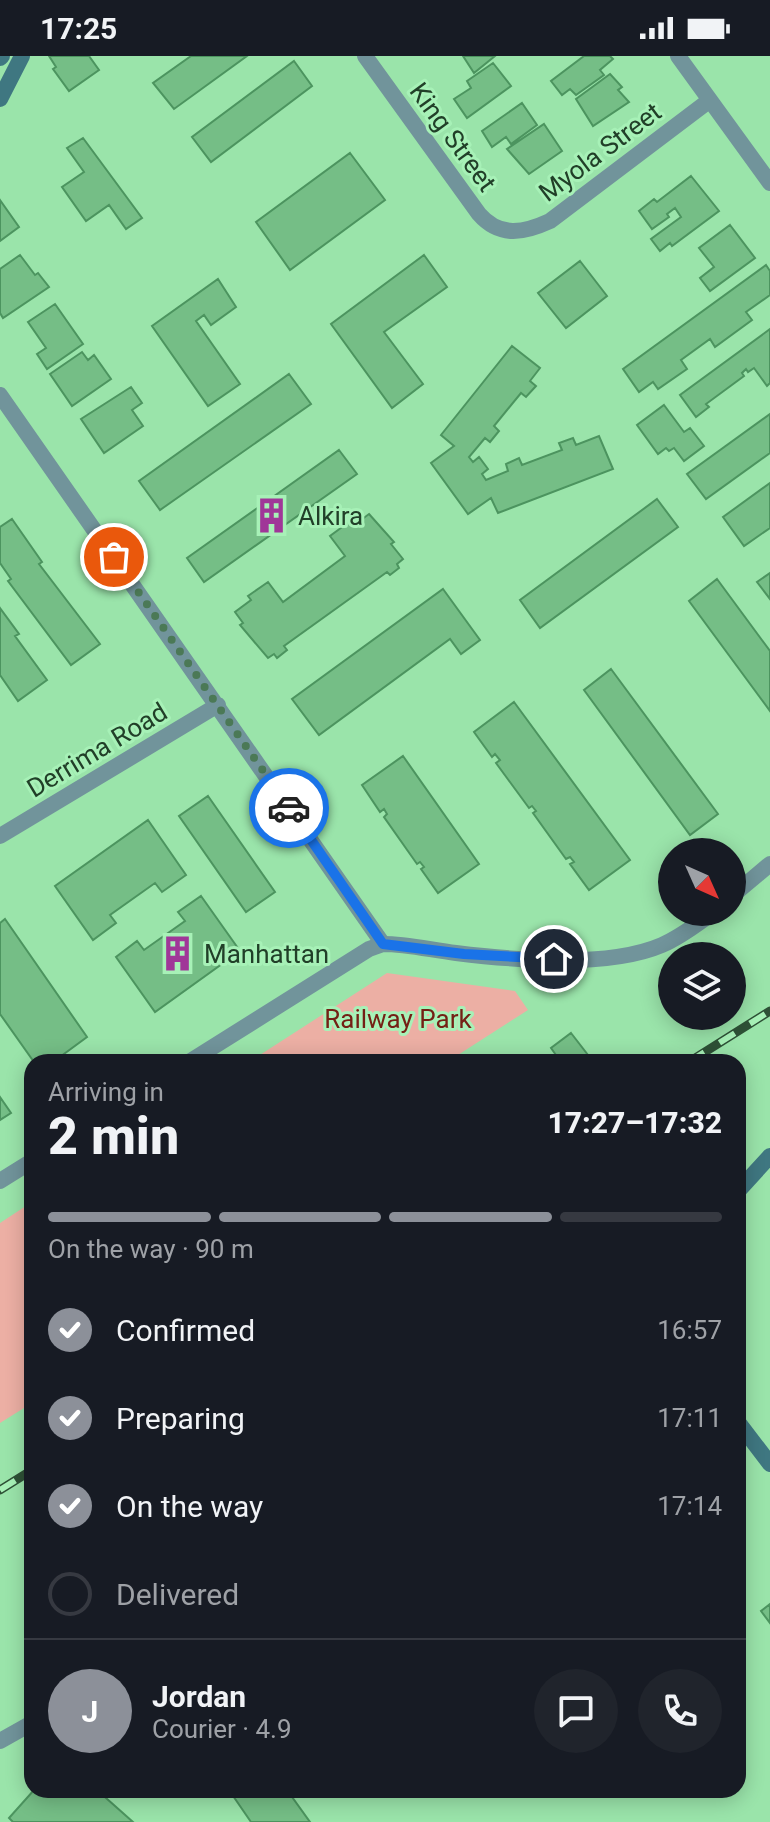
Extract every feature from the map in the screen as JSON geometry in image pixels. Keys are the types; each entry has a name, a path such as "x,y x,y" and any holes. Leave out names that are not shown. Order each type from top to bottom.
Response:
{"main road":[{"path":"0,99 22,56"},
{"path":"746,1182 770,1156"},
{"path":"746,1432 770,1464"}],"street":[{"name":"King Street","path":"365,56 479,214 497,229 513,232"},
{"path":"678,56 770,183"},
{"name":"Myola Street","path":"513,232 550,221 710,100"},
{"path":"0,395 383,944"},
{"name":"Derrima Road","path":"0,836 218,705"},
{"path":"746,884 770,864"},
{"path":"202,1054 369,949 383,944 509,957 577,959 661,946 695,926"},
{"path":"0,1181 24,1166"},
{"path":"0,1741 24,1728"}],"green space":[{"name":"Railway Park","path":"387,973 515,991 528,1010 459,1054 261,1054"},
{"path":"24,1207 24,1408 0,1423 0,1223"}],"building":[{"path":"49,56 89,56 99,70 69,91 53,69 56,67"},
{"path":"191,56 247,56 174,109 153,83"},
{"path":"463,56 495,56 474,73"},
{"path":"584,56 610,56 613,59 600,70 604,75 576,95 570,89 562,95 551,81"},
{"path":"294,61 312,86 211,162 192,137"},
{"path":"493,63 511,86 467,118 454,99 471,88 467,81"},
{"path":"610,74 622,87 618,90 629,102 593,126 576,99"},
{"path":"522,103 537,125 511,144 506,137 492,147 482,131"},
{"path":"544,124 562,151 529,174 507,149"},
{"path":"83,138 142,218 126,229 109,205 86,221 62,187 84,172 67,148"},
{"path":"350,153 385,200 290,270 256,222"},
{"path":"691,176 719,211 672,246 670,243 660,251 651,239 681,217 675,208 667,214 669,217 652,229 639,211 654,199 657,202"},
{"path":"0,200 19,227 0,241"},
{"path":"730,225 755,258 710,291 700,278 714,267 699,248"},
{"path":"20,255 49,287 3,318 0,313 0,269"},
{"path":"424,255 447,287 384,332 423,384 392,408 331,324"},
{"path":"580,261 607,296 566,328 538,293"},
{"path":"766,265 770,271 770,295 746,312 752,320 715,347 710,339 681,360 687,369 658,389 653,382 639,392 623,369"},
{"path":"218,279 236,307 211,325 204,315 196,321 240,384 208,406 152,326"},
{"path":"55,304 83,344 47,369 37,354 46,348 28,322"},
{"path":"770,329 770,383 767,386 754,368 748,372 746,369 742,373 744,376 706,404 709,407 696,417 680,395"},
{"path":"512,346 540,368 530,381 536,386 526,397 521,393 494,426 499,431 490,442 485,438 469,457 473,462 479,457 488,469 482,474 486,480 508,471 506,464 519,458 522,465 562,450 559,443 573,438 576,445 599,436 613,469 498,513 491,498 468,514 431,463 454,446 441,435"},
{"path":"82,352 88,360 94,355 111,379 72,406 50,374"},
{"path":"289,374 311,404 160,510 139,481"},
{"path":"131,387 142,403 132,410 143,426 104,453 81,419"},
{"path":"664,405 684,432 690,428 704,446 684,461 674,448 669,451 666,448 658,454 637,425"},
{"path":"770,414 770,453 706,499 687,474"},
{"name":"Alkira","path":"339,450 357,474 204,582 187,558"},
{"path":"770,483 770,528 744,546 723,517"},
{"path":"657,499 678,527 540,628 520,600"},
{"path":"369,514 394,542 391,544 403,559 397,564 399,568 390,575 387,572 284,646 287,650 277,658 274,654 268,658 240,625 243,623 235,612 251,600 248,596 268,582 283,602 345,556 330,536 349,522 353,526"},
{"path":"12,519 42,562 39,564 100,644 71,665 8,581 11,579 0,563 0,527"},
{"path":"770,573 770,599 757,582"},
{"path":"717,579 770,651 770,711 689,601"},
{"path":"443,589 480,640 461,654 450,639 319,735 292,699"},
{"path":"0,608 19,634 15,636 47,680 18,701 0,675"},
{"path":"611,669 718,814 690,835 584,690"},
{"path":"514,702 630,860 589,890 570,864 574,862 570,857 566,859 533,813 536,811 532,806 529,808 496,763 500,760 495,754 492,757 474,732"},
{"path":"403,756 479,864 438,893 421,869 424,867 420,862 417,864 384,817 387,814 384,809 380,812 362,785"},
{"path":"208,796 275,892 246,912 179,816"},
{"path":"148,820 186,875 162,892 155,883 110,915 116,923 93,940 55,886"},
{"name":"Manhattan","path":"201,896 240,951 155,1012 116,957 137,941 144,950 185,921 178,912"},
{"path":"5,919 87,1037 64,1054 28,1054 0,1014 0,923"},
{"path":"571,1033 587,1054 555,1054 551,1048"},
{"path":"0,1097 11,1113 0,1120"},
{"path":"770,1604 770,1623 761,1611"},
{"path":"27,1798 106,1798 133,1822 13,1822 9,1818"},
{"path":"234,1798 293,1798 310,1822 251,1822"}],"railway":[{"path":"702,1054 770,1011"},
{"path":"0,1490 24,1475"}],"way so far":[{"path":"114,557 289,808"}],"place":[{"name":"Alkira","path":"272,516"},
{"name":"Manhattan","path":"178,954"}],"route":[{"path":"289,808 383,944 464,954 554,959"}]}
